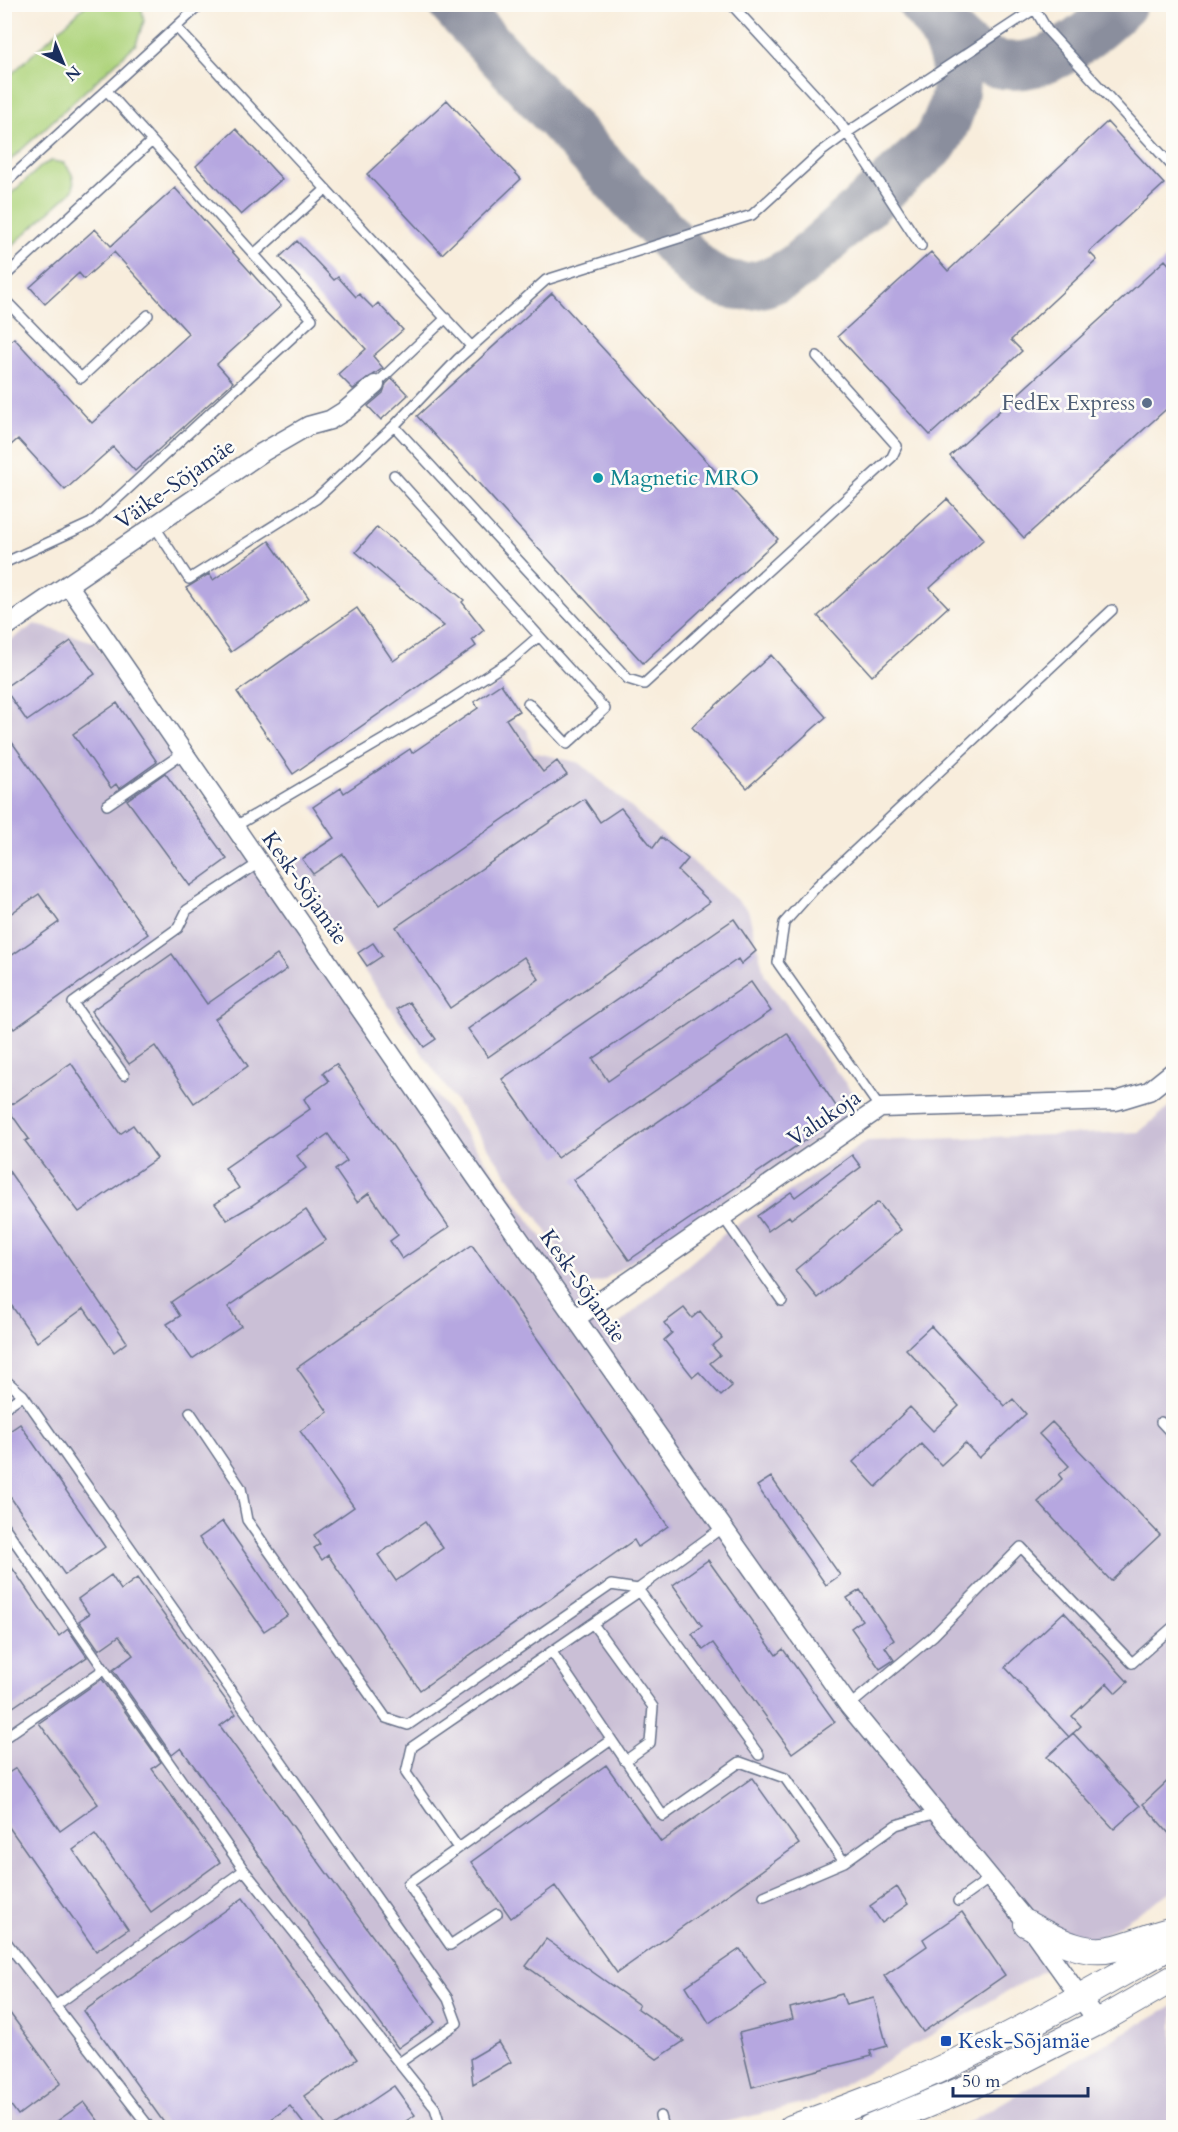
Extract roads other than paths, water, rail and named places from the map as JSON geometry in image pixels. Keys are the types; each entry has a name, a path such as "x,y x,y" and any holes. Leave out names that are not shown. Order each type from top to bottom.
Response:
{"main road":[{"path":"1027,1924 1064,1943 1090,1950 1113,1949 1173,1930"},
{"path":"808,2125 953,2064 1080,1997 1173,1944"},
{"path":"870,2127 974,2085 1098,2022 1173,1978"}],"street":[{"name":"Väike-Sõjamäe","path":"4,628 263,452 308,426 330,420 346,410 375,385"},
{"name":"Kesk-Sõjamäe","path":"69,586 259,863 849,1706 1027,1924 1098,2022"},
{"name":"Valukoja","path":"576,1318 880,1108 1116,1101 1149,1091 1173,1071"}],"lane":[{"path":"4,184 201,4"},
{"path":"731,4 848,132 921,246"},
{"path":"155,527 189,579 316,499 394,426 471,346 546,280 753,215 821,152 848,132 1036,6 1047,30 1173,168"},
{"path":"176,27 471,346"},
{"path":"4,563 91,523 312,319 106,91"},
{"path":"4,277 152,141"},
{"path":"254,254 326,189"},
{"path":"4,299 81,378 148,315"},
{"path":"375,385 446,318"},
{"path":"394,426 628,679 644,684 892,457 897,446 817,356"},
{"path":"394,476 605,709 567,744 528,703"},
{"path":"880,1108 778,963 784,924 816,887 1112,610"},
{"path":"234,827 437,708 510,662 539,636"},
{"path":"107,805 183,753"},
{"path":"124,1075 73,1003 178,928 186,910 259,863"},
{"path":"723,1217 782,1301"},
{"path":"4,1379 23,1395 448,1999 457,2023 399,2064"},
{"path":"4,1408 23,1395"},
{"path":"190,1412 241,1488 247,1520 386,1718 408,1725 611,1585 639,1590 759,1755"},
{"path":"1161,1422 1173,1436"},
{"path":"4,1526 244,1870 435,2108 441,2127"},
{"path":"458,1848 406,1773 412,1747 593,1624 723,1527"},
{"path":"849,1706 933,1636 1022,1547 1132,1663 1173,1626"},
{"path":"593,1624 653,1707 650,1743 625,1761"},
{"path":"552,1652 663,1816 740,1762 785,1778 844,1862"},
{"path":"4,1738 103,1670"},
{"path":"497,1914 450,1945 408,1884 611,1740"},
{"path":"764,1896 844,1862 896,1825 936,1813"},
{"path":"55,2006 244,1870"},
{"path":"958,1901 990,1878"},
{"path":"4,1938 150,2127"},
{"path":"660,2116 663,2127"}],"place":[{"name":"FedEx Express","path":"1147,403"},
{"name":"Magnetic MRO","path":"598,478"},
{"name":"Kesk-Sõjamäe","path":"946,2041"}]}
